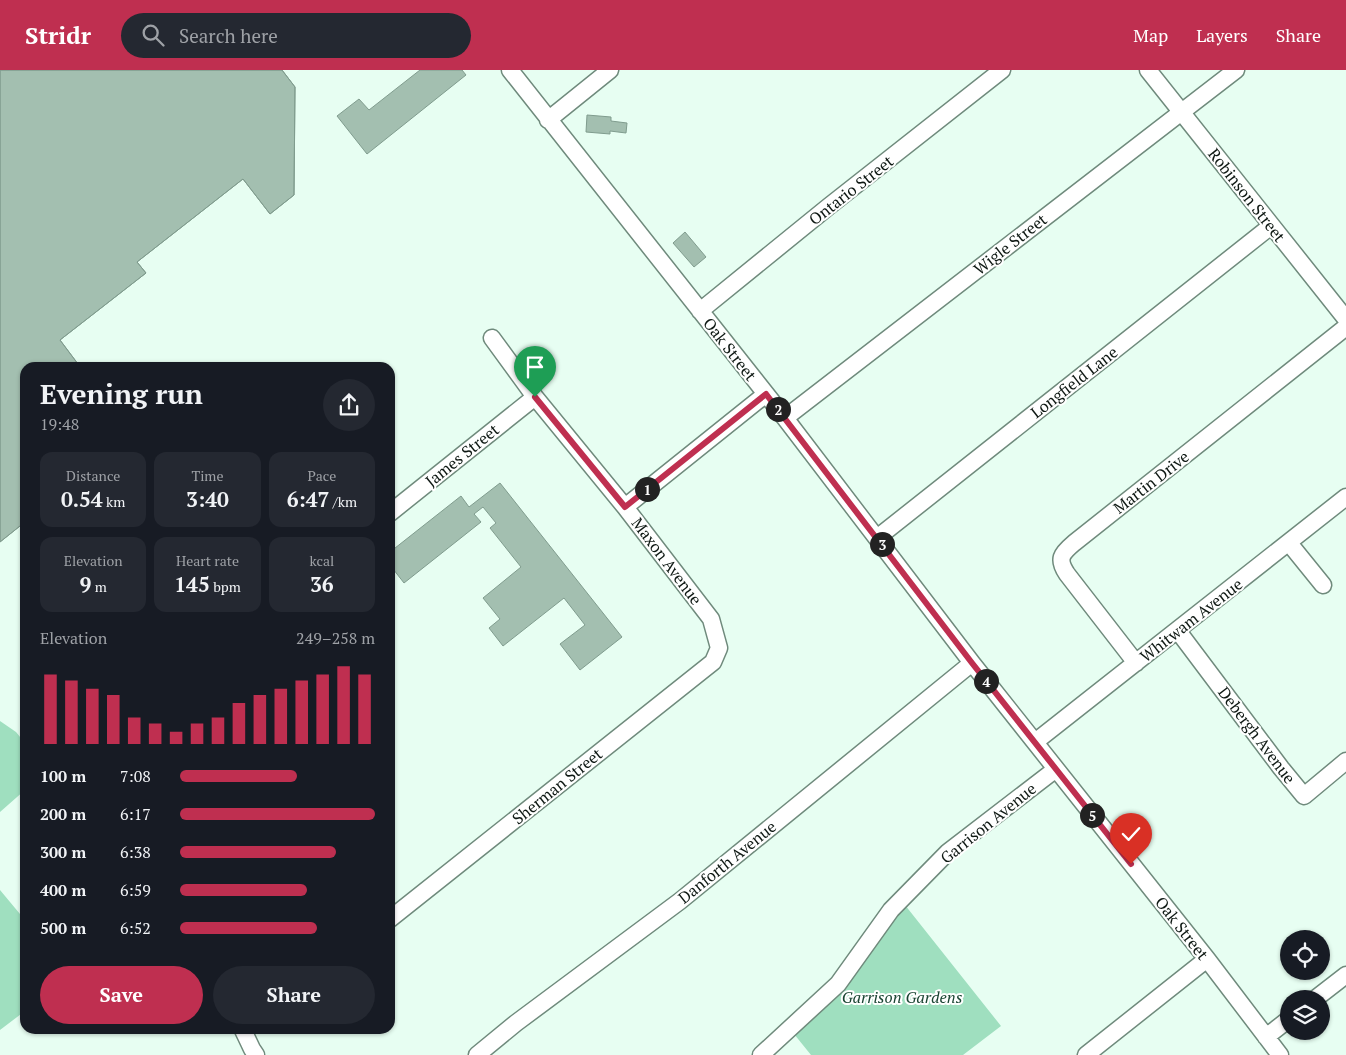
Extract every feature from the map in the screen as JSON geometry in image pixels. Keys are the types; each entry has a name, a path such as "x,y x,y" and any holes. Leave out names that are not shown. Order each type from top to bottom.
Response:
{"street":[{"name":"Oak Street","path":"510,70 785,418 972,663 1207,959 1280,1055"},
{"path":"548,120 610,70"},
{"name":"Ontario Street","path":"700,311 1002,70"},
{"name":"Robinson Street","path":"1148,70 1346,320"},
{"name":"Wigle Street","path":"785,418 1236,70"},
{"name":"Longfield Lane","path":"877,538 1272,226"},
{"name":"Martin Drive","path":"1136,663 1062,567 1060,560 1063,553 1346,327"},
{"name":"Maxon Avenue","path":"492,338 535,397 625,507 711,619 719,648"},
{"path":"625,507 766,394"},
{"name":"James Street","path":"395,509 535,397"},
{"name":"Whitwam Avenue","path":"1035,742 1346,497"},
{"path":"1289,543 1323,585"},
{"name":"Debergh Avenue","path":"1178,631 1304,796 1346,761"},
{"name":"Sherman Street","path":"395,915 713,662 719,648"},
{"name":"Danforth Avenue","path":"476,1055 680,901 972,663"},
{"name":"Garrison Avenue","path":"761,1055 838,984 891,910 948,852 1056,769"},
{"path":"1086,1055 1207,959"},
{"path":"1327,990 1346,975"},
{"path":"1266,1037 1280,1027"},
{"path":"245,1034 256,1055"}],"green space":[{"path":"0,721 20,737 20,794 0,812"},
{"path":"0,890 20,914 20,1015 0,1030"},
{"name":"Garrison Gardens","path":"901,900 1001,1026 963,1055 811,1055 790,1029"}],"building":[{"path":"0,70 282,70 295,87 294,195 270,214 243,179 137,262 146,273 60,340 76,362 20,362 20,526 0,542"},
{"path":"0,70 282,70 295,87 294,195 270,214 243,179 137,262 146,273 60,340 76,362 20,362 20,526 0,542"},
{"path":"420,70 462,70 466,75 367,154 337,116 359,99 369,110"},
{"path":"587,115 611,117 611,121 627,123 626,133 610,131 610,134 586,132"},
{"path":"685,232 706,257 694,267 673,243"},
{"path":"500,483 622,637 580,670 560,644 585,625 564,598 503,646 489,628 500,619 483,598 521,567 490,528 496,523 483,507 474,514 481,522 404,583 395,571 395,548 461,496 469,507"}],"route":[{"path":"535,397 625,507 766,394 972,663 1131,864"}]}
